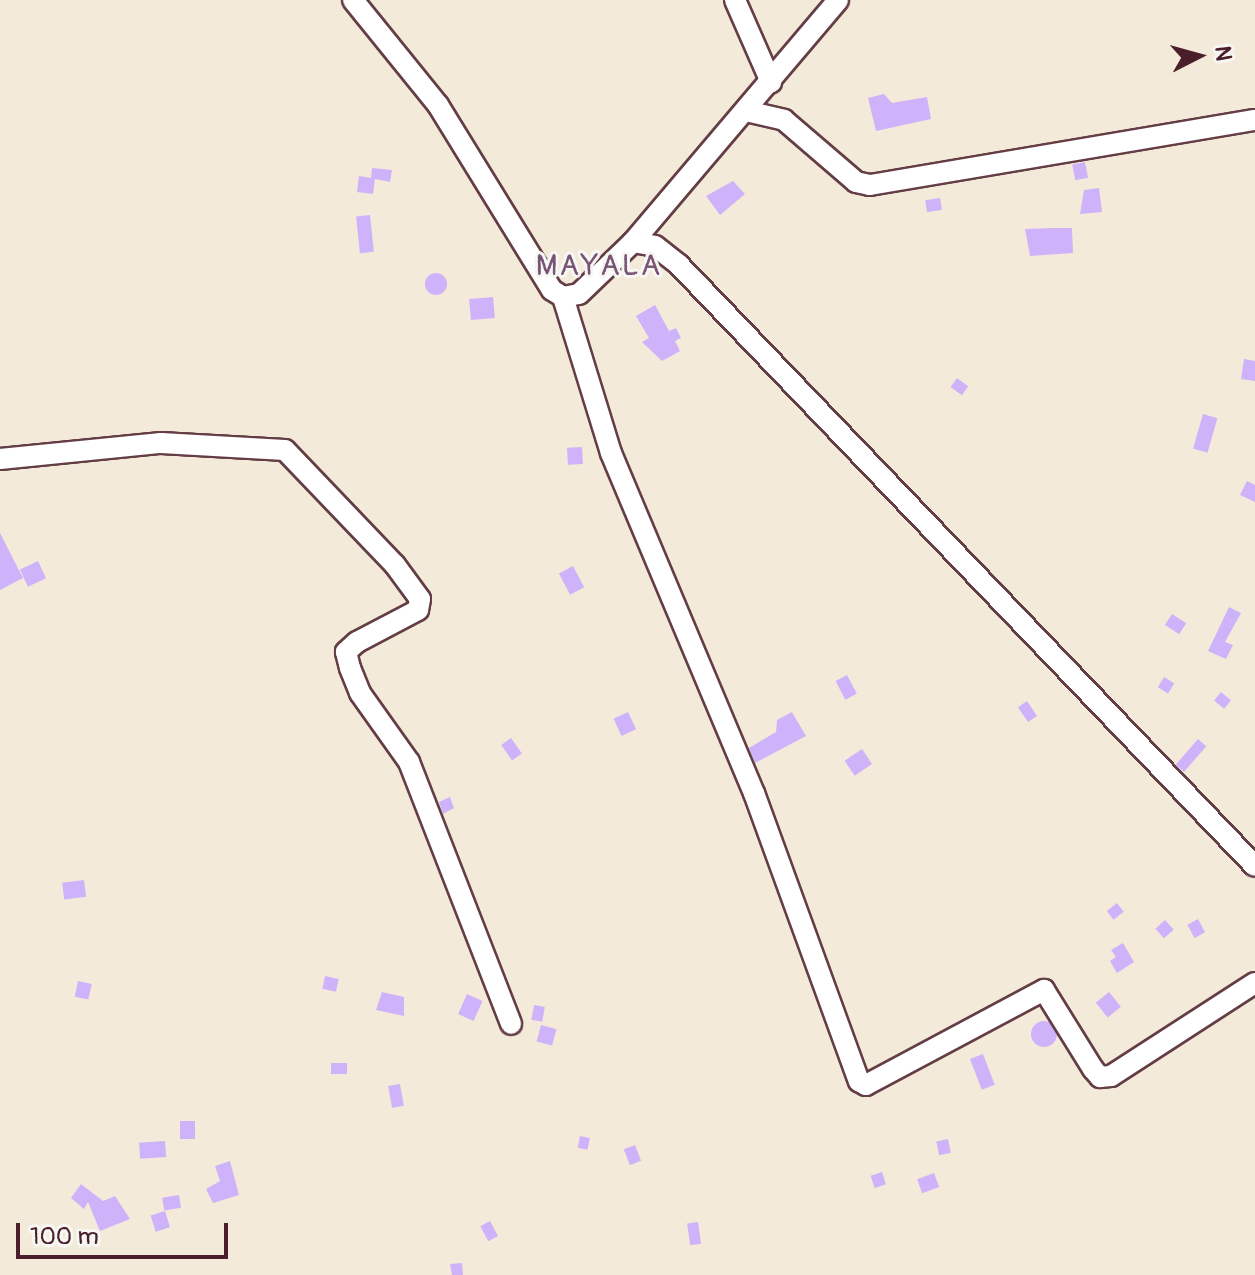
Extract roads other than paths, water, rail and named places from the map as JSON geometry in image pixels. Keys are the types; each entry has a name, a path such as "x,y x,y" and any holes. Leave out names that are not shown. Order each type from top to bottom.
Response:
{"street":[{"path":"353,0 438,105 545,280 563,297 611,453 765,822 859,1081 866,1085 1044,990 1093,1069 1100,1077 1111,1076 1255,983"},
{"path":"735,0 771,82"},
{"path":"563,297 588,288 633,242 838,0"},
{"path":"746,111 784,120 856,182 870,185 1255,120"},
{"path":"633,242 655,246 701,285 1088,697 1255,866"},
{"path":"0,459 161,443 285,450 395,565 420,599 418,610 357,642 346,652 348,660 360,693 409,762 511,1024"}],"district":[{"name":"MAYALA","path":"599,266"}]}
